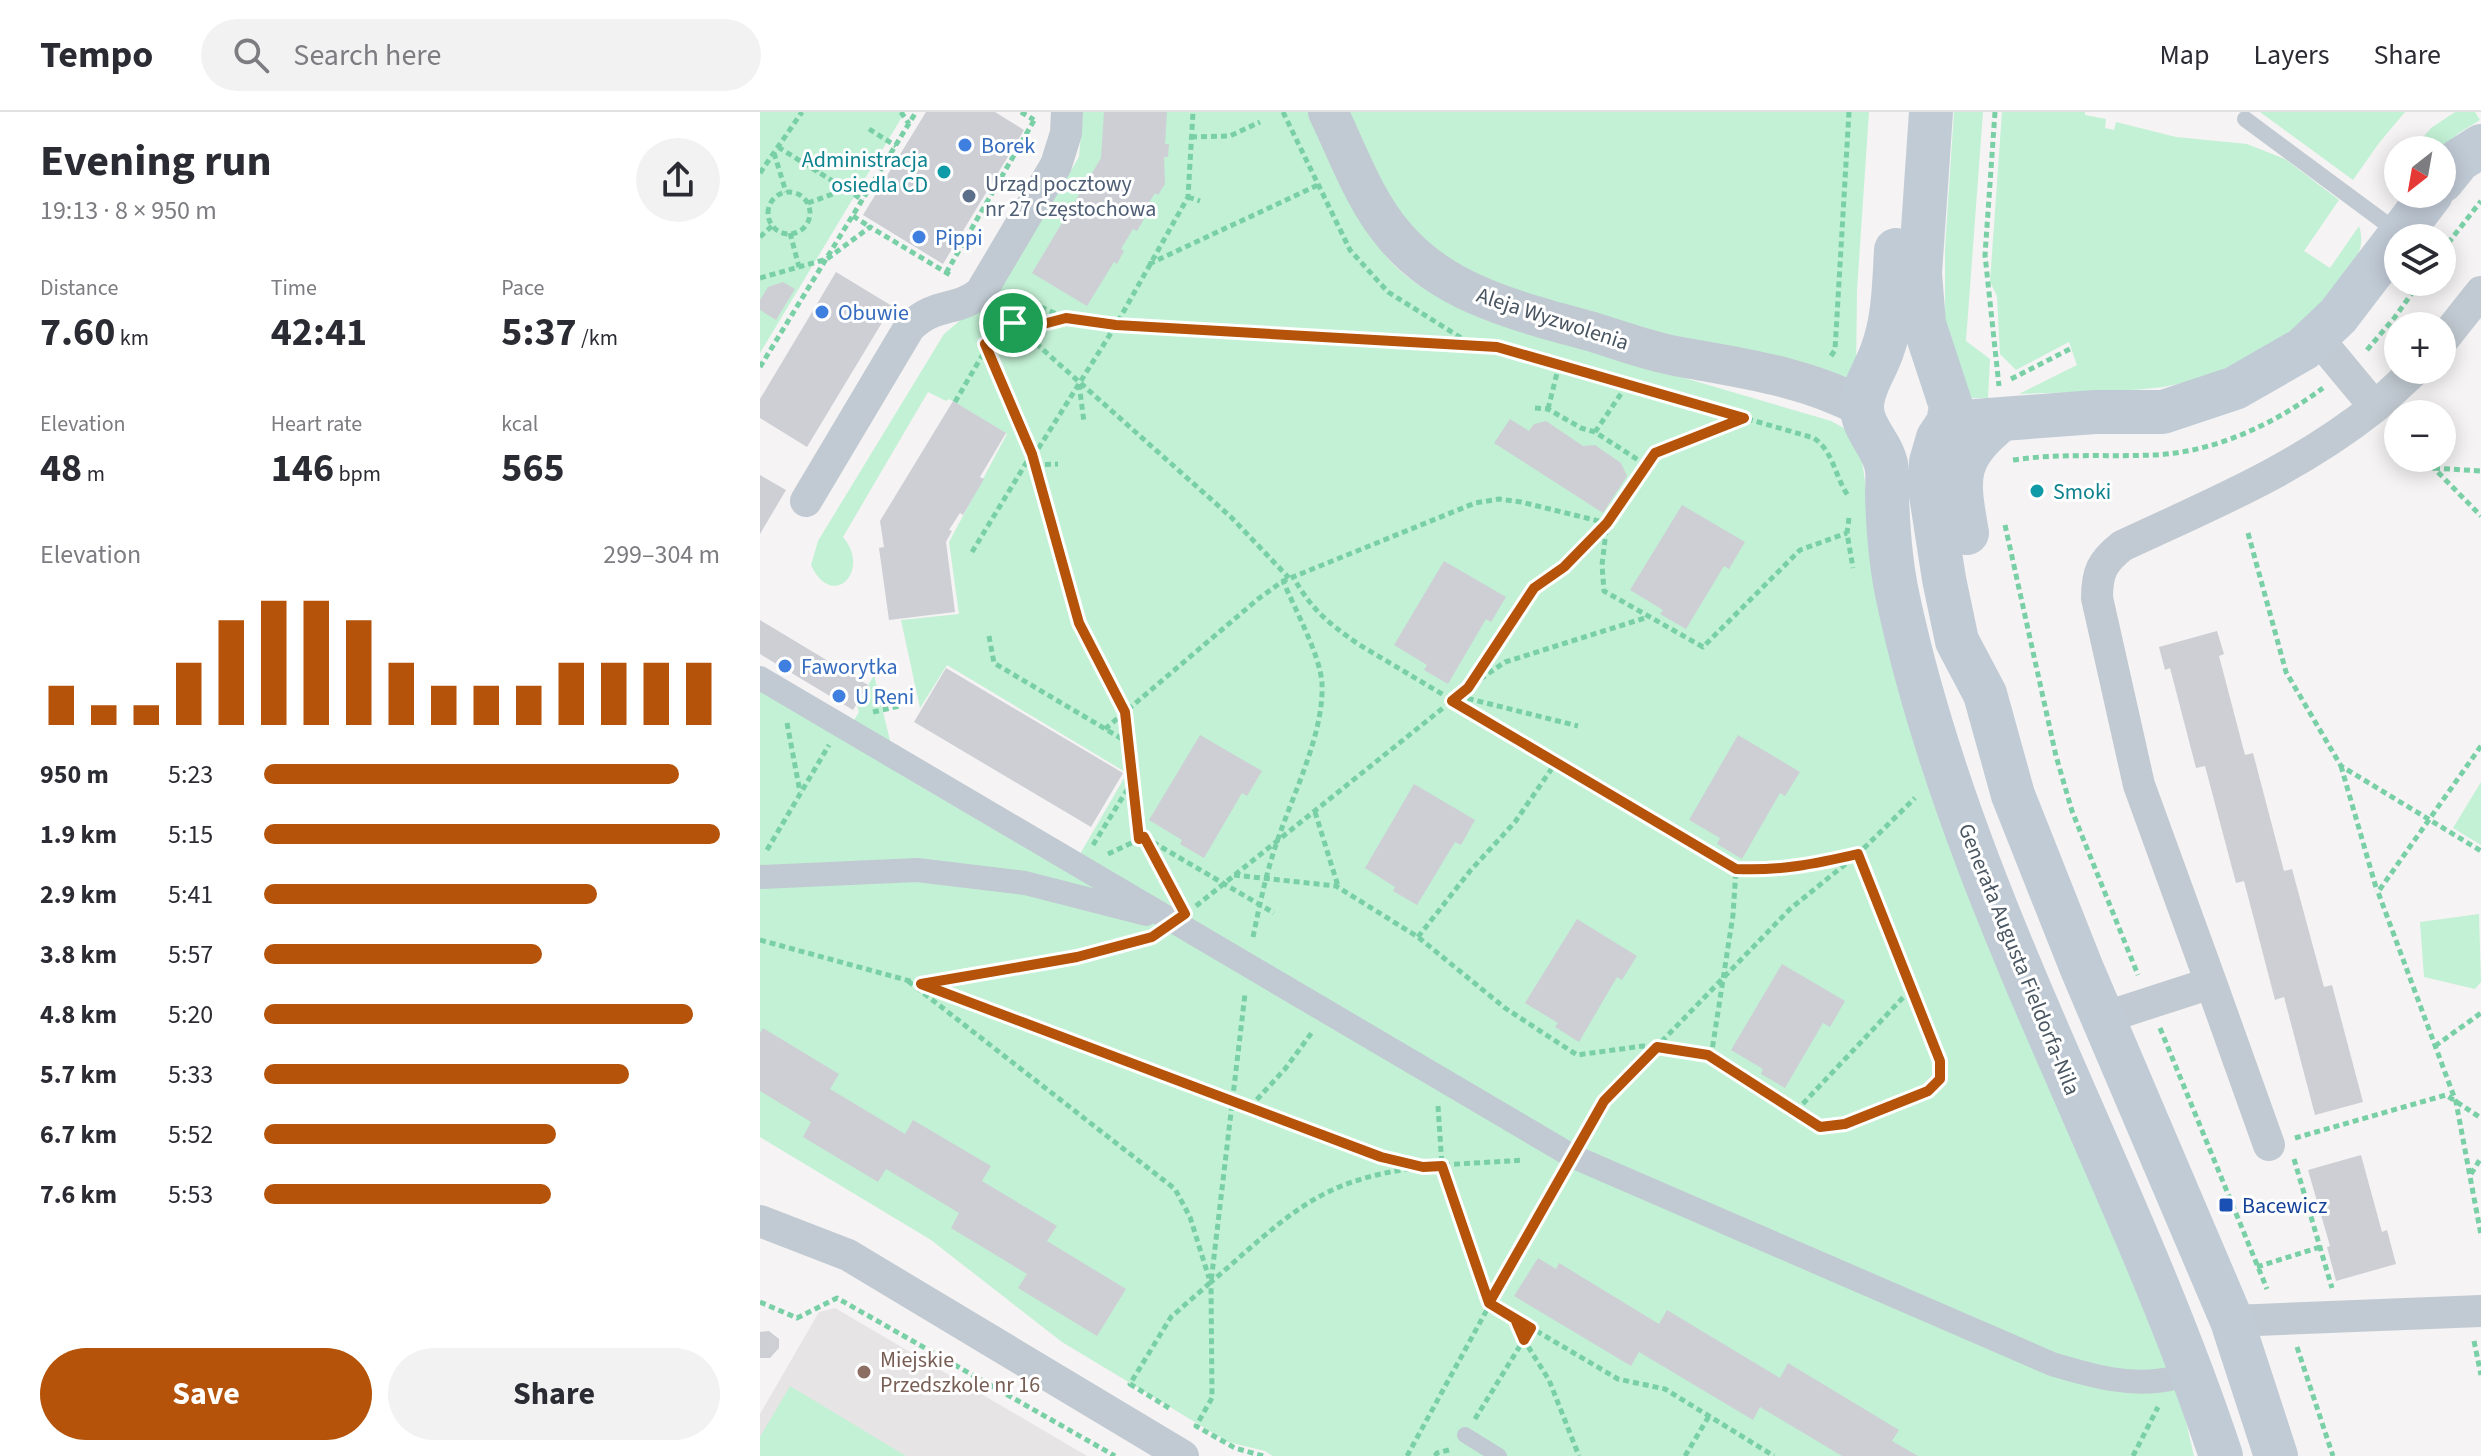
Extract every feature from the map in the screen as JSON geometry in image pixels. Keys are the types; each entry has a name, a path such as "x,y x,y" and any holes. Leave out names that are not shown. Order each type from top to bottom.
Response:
{"main road":[{"path":"1862,407 1865,390 1882,352 1892,318 1904,112"},
{"path":"1931,112 1920,273 1924,324 1951,406 1931,462 1931,495 1957,641 1985,694 2013,795 2103,1018 2232,1321 2276,1456"},
{"path":"2456,164 2481,146"},
{"path":"2408,224 2420,208"},
{"path":"1879,446 1907,451 1924,448 1943,431 2000,399 2095,412 2163,412 2235,388 2303,349 2338,316 2384,255"},
{"path":"1985,694 1985,637 1959,492 1962,467 1969,450 2000,399"},
{"name":"Generała Augusta Fieldorfa-Nila","path":"1862,407 1865,424 1888,467 1887,498 1897,594 1919,686 1964,825 2028,986 2193,1371 2221,1456"}],"street":[{"path":"806,501 909,328 931,311 967,302 981,292 1062,153 1067,112"},
{"name":"Aleja Wyzwolenia","path":"1328,112 1376,211 1411,255 1450,282 1509,308 1675,356 1769,374 1841,395 1862,407"},
{"path":"2456,323 2481,292"},
{"path":"2316,336 2375,407"},
{"path":"2284,1147 2211,983 2139,785 2097,598 2097,580 2106,558 2122,546 2271,477 2312,454 2375,407 2400,384"},
{"path":"760,678 1080,867 1181,918 1248,964 1572,1156 2052,1364 2125,1383 2156,1382 2167,1385"},
{"path":"760,877 917,870 1025,883 1181,918"},
{"path":"2103,1018 2211,983"},
{"path":"760,1221 848,1255 1183,1456"},
{"path":"2232,1321 2481,1311"}],"lane":[{"path":"2245,119 2387,224"},
{"path":"1465,1435 1499,1456"}],"path":[{"path":"760,173 802,112"},
{"path":"901,112 909,124"},
{"path":"760,367 916,112"},
{"path":"1021,112 1034,120"},
{"path":"946,273 1039,112"},
{"path":"972,552 1116,325 1188,197 1193,112"},
{"path":"1824,365 1835,350 1849,112"},
{"path":"1995,112 1985,255 2000,399"},
{"path":"1191,137 1230,136 1260,122"},
{"path":"869,129 896,146"},
{"path":"776,150 863,200"},
{"path":"776,150 786,192"},
{"path":"816,171 824,158"},
{"path":"1149,264 1318,185"},
{"path":"808,203 845,189"},
{"path":"786,192 801,195 808,203 809,220 800,230 790,233 780,231 773,225 769,208 776,197 786,192"},
{"path":"1188,197 1200,201"},
{"path":"2456,233 2481,201"},
{"path":"853,216 946,273 973,315 980,312 989,318 1013,323 1047,323 1066,318 1116,325 1497,347 1804,434 1822,444 1835,466 1842,488 1851,498"},
{"path":"760,237 773,225"},
{"path":"760,278 827,259 870,227"},
{"path":"790,233 799,267"},
{"path":"2363,353 2410,296"},
{"path":"1013,323 985,344 1032,456 1079,623 1125,712 1141,838 1181,918"},
{"path":"1013,323 1231,517 1325,621 1736,869 1772,871 1858,854"},
{"path":"955,402 987,348"},
{"path":"2000,399 2014,379 2070,349"},
{"path":"1548,409 1559,365"},
{"path":"1079,383 1084,422"},
{"path":"1595,432 1627,385"},
{"path":"1535,408 1548,409 1581,428 1595,432 1646,465"},
{"path":"1468,688 1534,588 1564,567 1607,523 1655,453 1744,418"},
{"path":"1035,465 1058,464"},
{"path":"2456,469 2481,471"},
{"path":"2438,472 2481,516"},
{"path":"1105,729 1258,599 1288,579 1446,513 1499,499 1607,523"},
{"path":"2004,517 2056,756 2072,811 2144,989"},
{"path":"1607,523 1602,565 1604,591 1703,647 1800,550 1847,533"},
{"path":"2248,533 2286,672 2341,766 2378,892 2456,1102 2481,1235"},
{"path":"1196,1426 1212,1398 1211,1282 1248,964 1266,879 1321,710 1322,680 1288,579"},
{"path":"921,984 1077,957 1152,937 1181,918 1455,698 1505,662 1649,616"},
{"path":"989,636 994,663 1130,744"},
{"path":"781,691 800,793"},
{"path":"1455,698 1578,726"},
{"path":"886,709 900,706"},
{"path":"760,861 840,726"},
{"path":"2378,892 2481,746"},
{"path":"1418,937 1470,871 1515,822 1558,760"},
{"path":"2341,766 2481,851"},
{"path":"1080,867 1133,781"},
{"path":"1407,1456 1489,1303 1604,1101 1790,909 1858,854 1915,798"},
{"path":"1314,811 1338,887"},
{"path":"1080,867 1141,838"},
{"path":"1141,838 1274,913"},
{"path":"1234,875 1338,887 1418,937 1505,1008 1577,1055 1643,1046 1711,1057 1820,1127 1845,1124 1928,1091 1940,1079 1940,1061 1858,854"},
{"path":"1711,1057 1733,915 1736,869"},
{"path":"760,940 904,978 1381,1157 1423,1167"},
{"path":"904,978 1175,1189 1190,1217 1211,1282"},
{"path":"1796,1111 1912,988"},
{"path":"1250,1107 1285,1069 1328,1011"},
{"path":"2435,1046 2481,1013"},
{"path":"2155,1016 2268,1293 2286,1317 2333,1456"},
{"path":"1436,1075 1442,1166 1489,1303 1618,1379 1665,1389 1774,1456"},
{"path":"2340,1316 2320,1247 2284,1147 2446,1095 2481,1118"},
{"path":"1170,1409 1130,1384 1171,1317 1290,1216 1328,1192 1369,1177 1423,1167 1572,1156"},
{"path":"2470,1175 2481,1158"},
{"path":"2257,1267 2320,1247"},
{"path":"760,1302 797,1318 837,1298 1115,1456"},
{"path":"1515,1319 1549,1380 1579,1456"},
{"path":"1435,1456 1456,1449 1531,1328"},
{"path":"2133,1456 2167,1385"},
{"path":"1685,1456 1709,1416"},
{"path":"1183,1417 1235,1448 1263,1456"}],"shaded area":[{"name":"Miejskie Przedszkole nr 16","path":"835,1308 1087,1456 760,1456 760,1414 819,1312"}],"green space":[{"path":"760,112 905,112 760,353"},
{"path":"1083,112 1309,112 1373,238 1398,269 1428,291 1483,319 1831,421 1851,432 1860,447 1886,627 2178,1388 2194,1456 1273,1456 1228,1442 1062,1342 931,1240 760,1137 760,691 843,738 859,712 857,705 874,675 898,773 1069,873 1127,773 947,665 920,708 901,620 959,614 949,542 1007,434 949,399 946,401 928,392 843,537 851,550 853,562 846,581 829,585 811,565 818,541 944,334 1002,285 1079,157"},
{"path":"1348,112 1869,112 1857,290 1856,374 1848,385 1506,289 1436,252 1409,226 1383,186"},
{"path":"1954,112 1983,112 1966,341 1990,359 1988,398 1970,398 1945,352 1945,248"},
{"path":"2002,112 2085,112 2085,115 2106,119 2105,128 2114,130 2116,122 2176,137 2247,144 2285,159 2339,200 2304,251 2330,268 2359,226 2359,253 2344,276 2303,321 2252,356 2214,373 2154,388 2019,394 2077,365 2069,342 2016,370 2000,354 1997,296 1990,282"},
{"path":"2260,112 2405,112 2353,180"},
{"path":"2455,112 2475,112 2480,120 2456,136 2424,136"},
{"path":"2481,782 2481,845 2453,828"},
{"path":"2479,914 2481,982 2475,989 2424,977 2420,922"},
{"path":"790,1386 906,1456 760,1456 760,1437"}],"building":[{"name":"Administracja osiedla CD","path":"926,112 995,112 1024,130 943,264 863,215"},
{"path":"1104,112 1167,112 1165,144 1169,144 1168,157 1164,157 1165,184 1158,195 1155,193 1140,217 1144,219 1137,231 1133,229 1121,249 1124,251 1117,264 1114,262 1087,306 1032,273 1101,158"},
{"path":"836,272 892,306 807,447 760,418 760,399"},
{"path":"783,282 795,289 776,320 760,310 760,300 768,287"},
{"path":"953,401 1006,433 980,477 984,479 963,515 960,513 949,530 952,531 946,542 955,612 889,620 879,548 884,547 880,521"},
{"path":"1510,419 1529,431 1534,424 1546,421 1583,446 1595,445 1621,463 1627,476 1603,513 1494,443"},
{"path":"760,475 786,490 760,534"},
{"path":"1682,505 1745,542 1729,569 1724,566 1686,629 1660,614 1663,610 1630,590"},
{"path":"1444,561 1506,597 1491,622 1486,619 1448,684 1424,670 1427,665 1394,645"},
{"path":"760,620 868,685 853,710 760,654"},
{"path":"2217,631 2224,654 2219,656 2245,755 2253,753 2284,871 2292,869 2324,987 2332,985 2363,1102 2315,1115 2284,997 2275,1000 2244,881 2236,883 2205,766 2196,768 2170,668 2165,670 2159,647"},
{"path":"946,668 1123,773 1091,827 914,722"},
{"path":"1200,735 1262,771 1247,796 1242,793 1204,858 1149,820"},
{"path":"1738,735 1800,772 1785,796 1780,793 1742,859 1717,844 1720,838 1689,820"},
{"path":"1414,784 1475,820 1461,845 1455,842 1417,905 1393,891 1395,887 1365,868"},
{"path":"1577,919 1637,956 1622,980 1617,977 1579,1042 1555,1027 1558,1023 1525,1003"},
{"path":"1782,964 1845,1001 1830,1027 1823,1023 1785,1088 1761,1074 1763,1069 1731,1050"},
{"path":"763,1028 839,1074 830,1089 905,1134 913,1120 991,1166 982,1181 1057,1226 1047,1241 1126,1289 1097,1336 1018,1288 1027,1274 951,1228 959,1213 886,1169 878,1182 803,1137 811,1122 760,1091 760,1033"},
{"path":"2361,1155 2382,1232 2387,1230 2396,1264 2336,1281 2327,1247 2330,1246 2308,1170"},
{"path":"1538,1258 1556,1269 1559,1263 1659,1324 1667,1310 1780,1378 1788,1363 1899,1430 1892,1441 1918,1456 1842,1456 1760,1407 1753,1420 1639,1352 1631,1366 1514,1296"},
{"path":"769,1331 779,1339 779,1348 770,1358 760,1358 760,1332"}],"place":[{"name":"Borek","path":"965,145"},
{"name":"Administracja osiedla CD","path":"944,172"},
{"name":"Urząd pocztowy nr 27 Częstochowa","path":"969,196"},
{"name":"Pippi","path":"919,237"},
{"name":"Obuwie","path":"822,312"},
{"name":"Smoki","path":"2037,491"},
{"name":"Faworytka","path":"785,666"},
{"name":"U Reni","path":"839,696"},
{"name":"Bacewicz","path":"2226,1205"},
{"name":"Miejskie Przedszkole nr 16","path":"864,1372"}],"route":[{"path":"1013,323 985,344 1032,454 1079,623 1125,712 1139,839 1144,837 1185,914 1152,937 1077,957 921,984 1381,1157 1423,1167 1442,1166 1489,1303 1515,1319 1524,1340 1531,1328 1489,1303 1604,1101 1657,1047 1708,1055 1820,1127 1845,1124 1885,1110 1928,1091 1940,1079 1940,1061 1858,854 1772,871 1736,869 1452,701 1468,688 1534,588 1564,567 1607,523 1655,453 1744,418 1497,347 1116,325 1066,318 1047,323 1013,323"}]}
